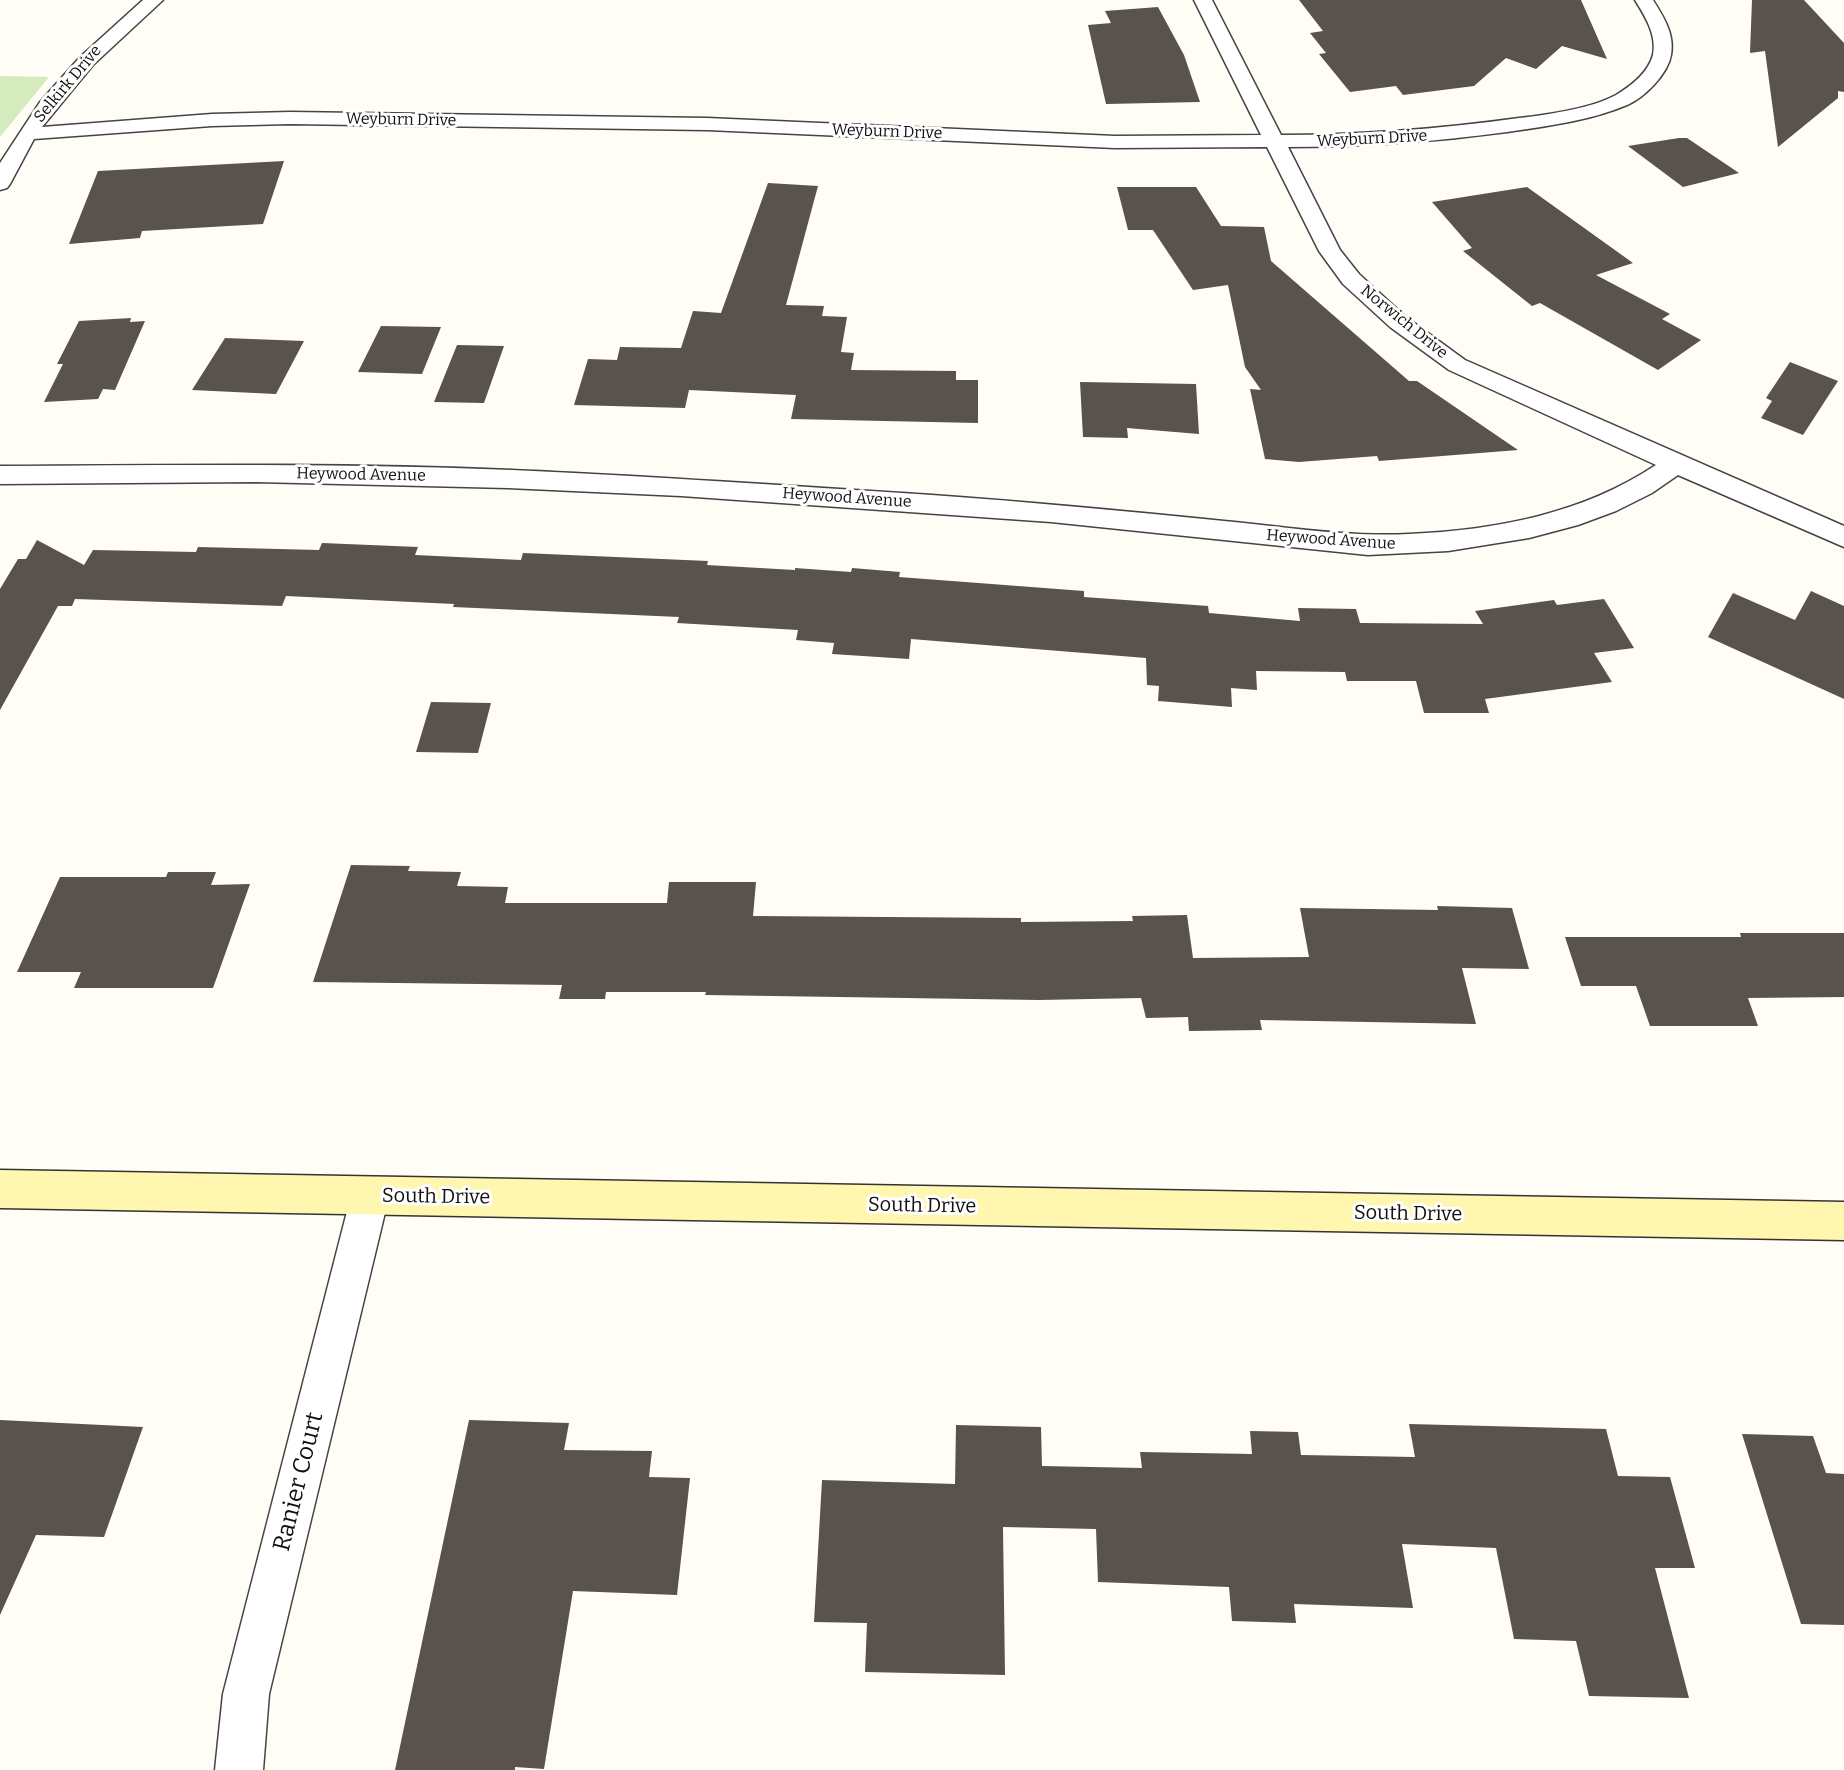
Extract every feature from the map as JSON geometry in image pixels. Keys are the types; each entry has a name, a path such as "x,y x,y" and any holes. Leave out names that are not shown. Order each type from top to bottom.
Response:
{"street":[{"name":"Selkirk Drive","path":"0,184 27,134 70,80 105,40 154,0"},
{"name":"Norwich Drive","path":"1203,0 1330,251 1351,279 1398,322 1457,365 1844,537"},
{"name":"Weyburn Drive","path":"27,134 212,120 290,118 707,124 1115,142 1356,141 1441,135 1564,117 1622,100 1649,80 1662,55 1659,27 1644,0"},
{"name":"Heywood Avenue","path":"0,476 268,473 508,479 658,486 1051,513 1301,540 1378,545 1475,539 1566,518 1618,500 1649,485 1676,464"},
{"name":"South Drive","path":"0,1189 1844,1221"},
{"name":"Ranier Court","path":"239,1770 246,1694 370,1196"}],"green space":[{"path":"0,76 49,77 0,137"}],"building":[{"path":"1299,0 1581,0 1607,59 1562,46 1536,69 1506,58 1474,86 1403,95 1396,86 1350,92 1319,54 1326,53 1310,33 1323,31"},
{"path":"1752,0 1804,0 1844,43 1844,92 1838,91 1838,98 1778,147 1765,51 1750,53"},
{"path":"1158,7 1184,55 1200,102 1106,104 1088,25 1111,23 1105,11"},
{"path":"1687,138 1739,173 1683,187 1628,146"},
{"path":"284,161 263,224 142,231 140,238 69,244 98,171"},
{"path":"768,183 818,186 786,305 824,306 822,316 847,317 841,352 854,353 851,370 956,371 956,380 978,380 978,423 791,419 796,395 689,390 685,408 574,405 588,359 617,360 620,347 681,348 693,311 721,313"},
{"path":"1117,187 1196,187 1221,226 1264,227 1271,261 1409,381 1417,381 1518,450 1379,461 1377,456 1299,462 1265,459 1250,389 1261,390 1245,367 1228,285 1193,290 1153,230 1128,230"},
{"path":"1527,187 1633,263 1596,275 1670,314 1662,319 1701,340 1658,370 1540,303 1532,306 1463,251 1472,248 1432,202"},
{"path":"131,318 130,322 145,321 115,390 103,389 98,399 44,402 63,364 57,364 79,321"},
{"path":"381,326 441,327 422,374 358,372"},
{"path":"225,338 304,341 276,394 192,390"},
{"path":"457,345 504,346 484,403 434,402"},
{"path":"1790,362 1838,381 1803,435 1761,418 1772,401 1766,398"},
{"path":"1080,382 1196,384 1199,434 1127,428 1128,438 1083,437"},
{"path":"37,540 84,565 93,550 196,552 198,547 319,550 322,543 418,547 415,555 521,560 523,553 708,561 707,565 795,570 795,568 851,572 852,568 900,572 899,577 1084,591 1084,597 1208,606 1209,613 1300,621 1298,608 1356,609 1360,623 1483,624 1475,611 1554,600 1557,605 1604,599 1634,648 1594,653 1612,682 1485,699 1489,713 1424,713 1416,681 1347,681 1345,672 1256,671 1257,690 1231,688 1232,707 1158,701 1159,686 1147,685 1146,658 911,639 909,659 832,654 834,643 796,640 798,630 677,623 679,617 453,607 454,604 286,596 282,606 75,599 72,606 58,606 0,710 0,589 18,559 26,559"},
{"path":"1811,591 1844,606 1844,699 1708,637 1733,593 1795,620"},
{"path":"431,702 491,703 478,753 416,752"},
{"path":"351,865 410,866 408,871 461,872 457,886 508,887 505,903 667,903 669,882 756,882 753,916 1021,918 1021,922 1133,921 1132,916 1187,915 1193,958 1309,957 1300,908 1438,910 1437,906 1512,908 1529,969 1462,968 1476,1024 1260,1020 1262,1030 1189,1031 1188,1017 1146,1018 1141,998 1039,1000 705,995 706,992 606,992 605,999 559,999 562,985 313,982"},
{"path":"168,872 216,872 211,885 250,884 213,988 74,988 81,972 17,972 60,877 166,877"},
{"path":"1740,933 1844,933 1844,997 1748,998 1758,1026 1650,1026 1636,986 1581,986 1565,937 1741,937"},
{"path":"0,1420 143,1427 104,1537 36,1535 0,1615"},
{"path":"469,1420 569,1423 564,1450 652,1451 649,1477 690,1478 677,1595 573,1591 544,1769 515,1767 515,1770 395,1770"},
{"path":"1409,1424 1606,1429 1618,1476 1670,1477 1695,1568 1655,1568 1689,1698 1589,1696 1576,1641 1514,1639 1496,1548 1402,1544 1413,1608 1294,1604 1296,1623 1232,1621 1229,1587 1098,1582 1096,1529 1003,1527 1005,1675 865,1672 867,1623 814,1622 822,1480 955,1484 956,1425 1041,1427 1042,1466 1142,1468 1140,1452 1252,1454 1250,1431 1298,1432 1301,1455 1415,1457"},
{"path":"1742,1434 1813,1436 1826,1473 1844,1474 1844,1625 1801,1624"}]}
